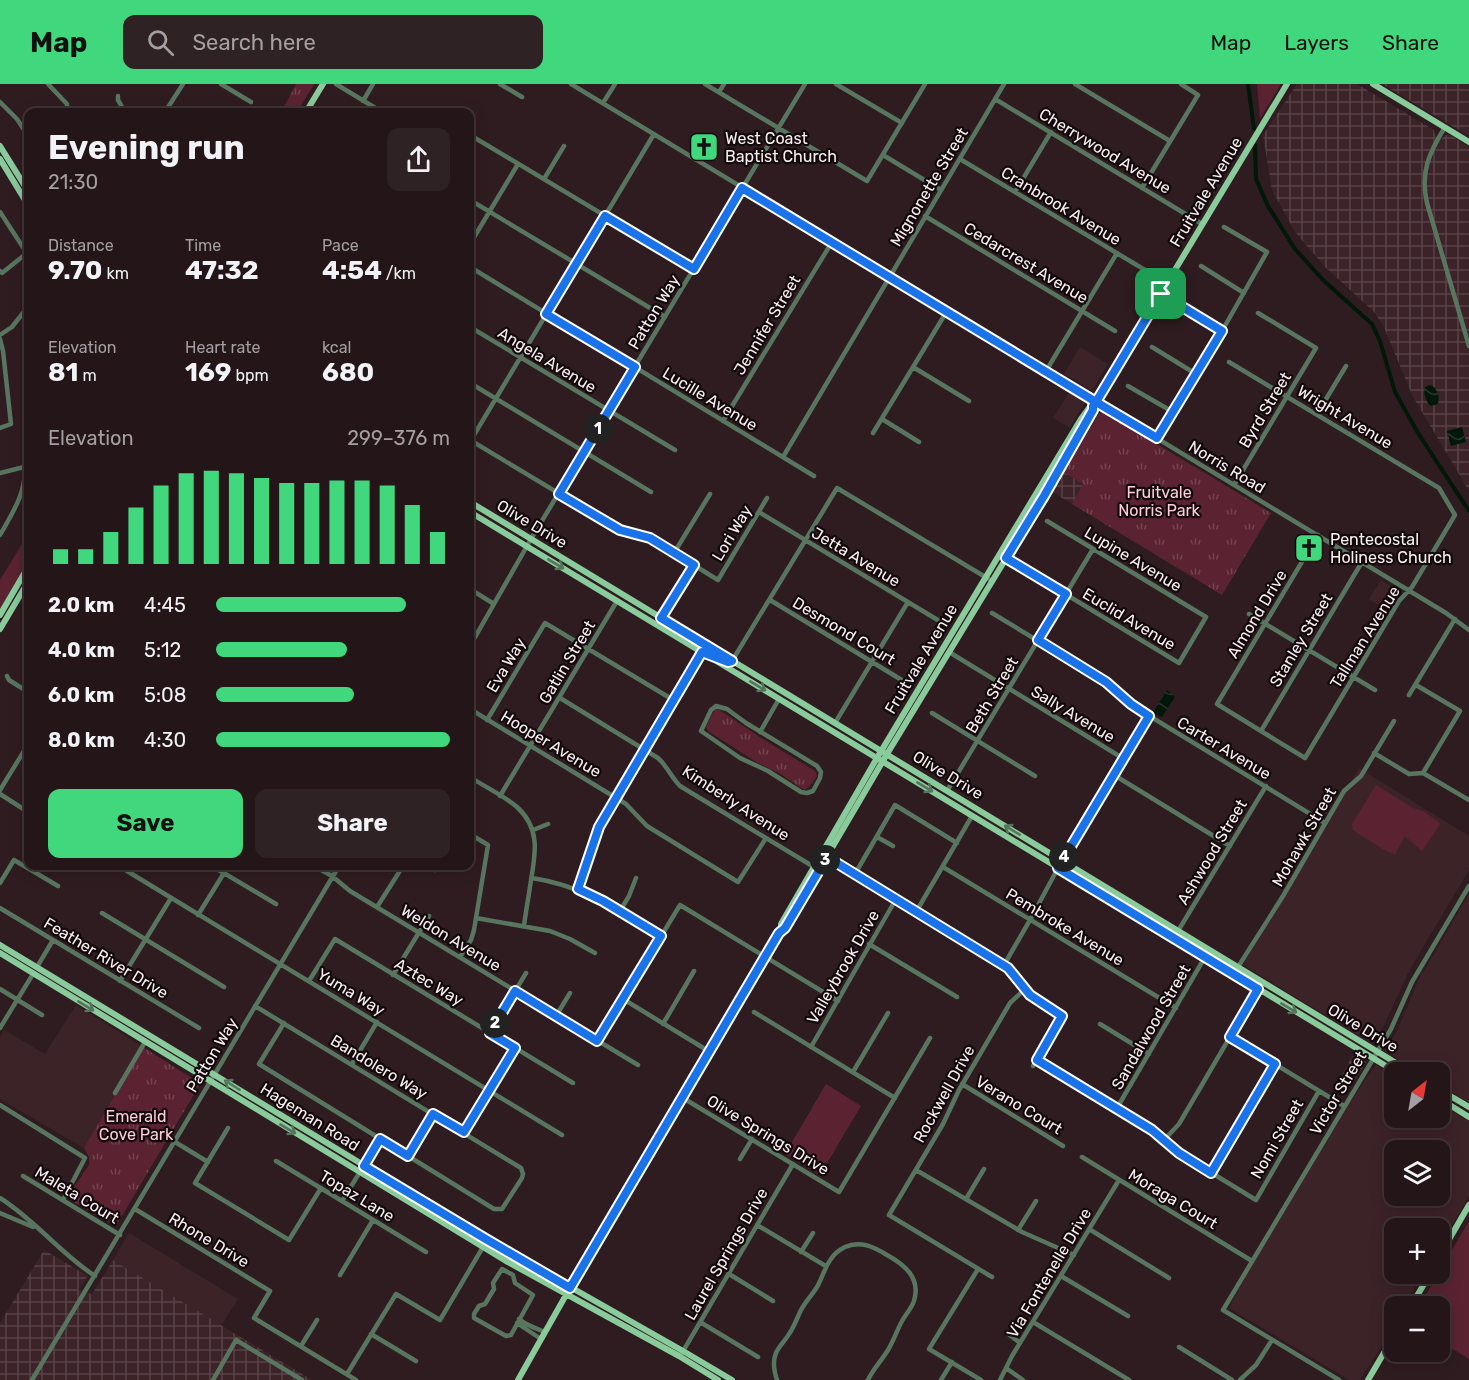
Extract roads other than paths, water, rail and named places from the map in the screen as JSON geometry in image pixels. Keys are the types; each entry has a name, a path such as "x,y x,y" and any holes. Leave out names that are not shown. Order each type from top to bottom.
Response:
{"main road":[{"path":"308,108 323,84"},
{"name":"Fruitvale Avenue","path":"884,752 949,652 989,579 1006,558 1089,408 1095,404 1287,84"},
{"path":"1373,84 1469,142"},
{"path":"0,146 24,184"},
{"path":"0,152 19,175"},
{"path":"0,159 24,198"},
{"name":"Fruitvale Avenue","path":"518,1380 566,1294 781,930 785,928 827,857 884,752 1050,478"},
{"name":"Olive Drive","path":"474,504 1238,967 1384,1062"},
{"name":"Olive Drive","path":"474,514 1258,989 1390,1062"},
{"path":"0,615 24,574"},
{"path":"0,629 24,589"},
{"path":"617,601 621,599 644,612 650,611"},
{"path":"702,652 728,662 732,661"},
{"path":"779,699 784,697 806,706"},
{"name":"Fruitvale Avenue","path":"781,930 780,924 880,760"},
{"path":"810,886 814,867"},
{"name":"Hageman Road","path":"0,945 523,1261 646,1330 718,1380"},
{"path":"0,953 31,968 37,967"},
{"name":"Hageman Road","path":"0,953 483,1247 610,1318 732,1380"},
{"path":"1207,958 1235,969 1238,967"},
{"path":"33,974 37,971 57,983 65,984"},
{"path":"1450,1096 1469,1107"},
{"path":"1450,1105 1469,1117"},
{"path":"324,1151 334,1151 358,1166 364,1166"},
{"path":"360,1172 365,1171 388,1184 396,1184"},
{"path":"1450,1238 1469,1205"},
{"path":"483,1247 487,1245 511,1258 523,1261"},
{"path":"610,1318 625,1320 641,1330 646,1330"},
{"path":"1368,1380 1384,1353"}],"street":[{"path":"48,84 67,104 68,108"},
{"path":"169,107 183,84"},
{"path":"221,84 250,102"},
{"path":"336,84 375,108"},
{"path":"363,101 373,84"},
{"path":"500,84 522,97"},
{"name":"Norris Road","path":"571,84 1046,371 1095,404 1157,438 1362,562 1469,630"},
{"path":"603,103 615,84"},
{"path":"705,84 867,181 925,84"},
{"path":"719,92 724,84"},
{"name":"Patton Way","path":"474,639 531,539 805,84"},
{"path":"836,84 902,123"},
{"name":"Mignonette Street","path":"783,457 1004,84"},
{"path":"1077,84 1170,141"},
{"path":"1142,188 1198,94 1181,84"},
{"path":"118,96 123,108"},
{"name":"Cherrywood Avenue","path":"995,99 1203,224"},
{"path":"1,105 17,119 24,130"},
{"path":"1445,127 1429,157 1425,172 1425,188 1427,203 1469,346"},
{"path":"1015,192 1050,132"},
{"path":"474,434 654,134"},
{"path":"474,137 694,269"},
{"path":"544,179 564,146"},
{"path":"883,155 941,190"},
{"name":"Cranbrook Avenue","path":"960,159 1150,273"},
{"path":"474,237 518,164"},
{"path":"474,203 665,317"},
{"path":"0,213 24,248"},
{"name":"Cedarcrest Avenue","path":"925,216 1115,331"},
{"path":"1157,438 1267,252 1224,227"},
{"name":"Jennifer Street","path":"723,421 832,242"},
{"path":"1046,371 1117,253"},
{"path":"0,272 2,273 24,257"},
{"path":"1201,266 1244,293"},
{"name":"Lucille Avenue","path":"474,269 814,476"},
{"path":"1161,294 1222,331"},
{"path":"873,433 947,311"},
{"name":"Byrd Street","path":"1234,485 1316,348 1258,313"},
{"path":"0,428 11,424 0,337 24,314"},
{"name":"Angela Avenue","path":"474,329 675,450"},
{"path":"1152,347 1196,374"},
{"name":"Wright Avenue","path":"1229,362 1439,488 1445,498"},
{"path":"1317,414 1346,366"},
{"path":"913,368 969,401"},
{"path":"474,385 651,492"},
{"path":"1128,386 1173,412"},
{"path":"882,419 919,442"},
{"path":"474,442 620,530 650,538 694,565 661,618"},
{"path":"0,473 24,467"},
{"path":"0,535 20,500 24,485"},
{"path":"732,661 837,488 989,579"},
{"path":"674,553 710,494"},
{"name":"Lori Way","path":"694,565 718,580 767,498"},
{"name":"Tallman Avenue","path":"1261,731 1305,758 1399,601 1409,591 1455,515 1445,498"},
{"name":"Jetta Avenue","path":"759,512 941,622"},
{"name":"Lupine Avenue","path":"1047,521 1206,617 1179,663"},
{"name":"Almond Drive","path":"1261,731 1217,704 1318,536"},
{"name":"Beth Street","path":"947,791 1093,549"},
{"name":"Euclid Avenue","path":"1006,558 1179,663"},
{"name":"Stanley Street","path":"1261,731 1362,562"},
{"path":"474,592 494,604"},
{"name":"Desmond Court","path":"770,600 905,682"},
{"name":"Gatlin Street","path":"500,796 617,601"},
{"path":"835,723 908,602"},
{"name":"Carter Avenue","path":"992,613 1106,682 1149,716 1325,823"},
{"path":"1249,614 1375,690"},
{"path":"1409,695 1455,619"},
{"name":"Eva Way","path":"487,720 545,623 589,650"},
{"path":"589,650 675,701"},
{"path":"578,889 596,832 702,652"},
{"name":"Sally Avenue","path":"949,652 1124,759"},
{"path":"7,676 9,680 24,688"},
{"path":"1416,685 1460,711 1424,773"},
{"name":"Kimberly Avenue","path":"560,698 662,762 680,786 814,867"},
{"path":"760,732 779,699"},
{"path":"716,706 727,709 760,732 817,766 821,772 813,791 801,792 768,771 740,758 701,731 711,710 716,706"},
{"name":"Hooper Avenue","path":"474,712 630,807 647,826 738,882 766,837"},
{"path":"932,714 1035,776"},
{"path":"1004,965 1062,861 1149,716"},
{"name":"Mohawk Street","path":"1238,967 1283,896 1344,791 1361,776 1394,721"},
{"path":"1374,753 1409,774 1424,773 1469,800"},
{"path":"24,756 0,792 24,809"},
{"path":"1114,775 1230,846"},
{"path":"474,780 512,803 522,812 532,830 536,847 524,926"},
{"name":"Ashwood Street","path":"1178,931 1266,786"},
{"path":"855,874 895,806 957,843"},
{"path":"916,912 972,816"},
{"path":"532,830 548,824"},
{"path":"460,957 473,935 488,845 474,836"},
{"path":"877,837 893,846"},
{"path":"827,857 1004,965 1035,999 1062,1016 1033,1066"},
{"path":"0,883 14,860 24,866"},
{"name":"Pembroke Avenue","path":"943,867 1176,1008"},
{"path":"31,870 58,886"},
{"path":"219,870 276,904"},
{"name":"Weldon Avenue","path":"321,870 350,891 638,1065"},
{"name":"Patton Way","path":"32,1380 336,870"},
{"path":"377,907 400,870"},
{"name":"Yuma Way","path":"127,872 562,1135"},
{"path":"198,915 224,873"},
{"path":"532,878 578,889 603,901 661,936"},
{"path":"620,911 636,878"},
{"name":"Victor Street","path":"1272,1340 1223,1310 1396,1020 1419,969 1469,886"},
{"path":"120,981 171,898"},
{"name":"Valleybrook Drive","path":"811,1047 896,899"},
{"path":"597,1041 680,905 838,1001"},
{"name":"Feather River Drive","path":"0,908 199,1028"},
{"path":"102,913 224,987"},
{"path":"393,975 429,916"},
{"path":"476,918 560,935 595,952"},
{"name":"Aztec Way","path":"309,981 335,939 573,1083"},
{"path":"37,967 53,940"},
{"path":"869,944 957,997"},
{"name":"Sandalwood Street","path":"1117,1108 1207,958"},
{"path":"663,1024 694,971"},
{"path":"490,1033 526,973"},
{"path":"0,1028 33,974"},
{"path":"0,989 42,1015"},
{"name":"Rockwell Drive","path":"978,1269 889,1215 1010,1003 1024,989"},
{"path":"1164,1140 1179,1124 1258,989"},
{"path":"556,1016 570,993"},
{"path":"623,999 710,1052"},
{"name":"Bandolero Way","path":"255,1006 521,1167 523,1174 502,1209 494,1209 408,1156"},
{"path":"754,1012 895,1098 930,1038"},
{"path":"853,1072 888,1013"},
{"path":"352,1064 377,1022"},
{"path":"284,1023 259,1064 380,1139 408,1156 433,1114"},
{"path":"1100,1024 1149,1054"},
{"path":"1230,1037 1344,1106"},
{"path":"115,1093 146,1042"},
{"path":"464,1132 515,1048"},
{"path":"1037,1060 1152,1130 1179,1153 1211,1173 1275,1064"},
{"name":"Verano Court","path":"962,1084 1063,1146"},
{"name":"Nomi Street","path":"1211,1173 1256,1200 1319,1091"},
{"name":"Olive Springs Drive","path":"683,1098 839,1192 895,1098"},
{"path":"0,1105 85,1158 63,1200"},
{"path":"228,1128 195,1184 289,1240 321,1188"},
{"path":"364,1166 380,1139"},
{"path":"740,1159 752,1139"},
{"path":"175,1142 208,1162"},
{"name":"Moraga Court","path":"1082,1157 1252,1261"},
{"name":"Topaz Lane","path":"276,1161 426,1252"},
{"name":"Laurel Springs Drive","path":"681,1354 793,1164"},
{"path":"966,1199 984,1169"},
{"path":"916,1170 1018,1230 1074,1255"},
{"path":"342,1201 360,1172"},
{"name":"Maleta Court","path":"23,1176 120,1234"},
{"name":"Via Fontenelle Drive","path":"1000,1380 1119,1180"},
{"path":"0,1198 46,1234 82,1268 95,1276"},
{"path":"1018,1230 1036,1201"},
{"name":"Rhone Drive","path":"135,1209 270,1291 254,1318 301,1346"},
{"path":"0,1213 37,1228"},
{"path":"340,1275 373,1220"},
{"path":"757,1225 824,1265"},
{"path":"1089,1229 1169,1278"},
{"path":"801,1252 813,1233"},
{"path":"777,1380 774,1372 776,1353 819,1283 830,1259 843,1248 860,1244 876,1248 906,1267 912,1275 916,1294 913,1304 886,1353 868,1380"},
{"path":"347,1374 396,1294 440,1320 483,1247"},
{"path":"502,1269 513,1275 515,1283 533,1295 518,1321 511,1335 506,1336 474,1318 477,1307 485,1304 494,1289 493,1283 502,1269"},
{"path":"981,1380 929,1349 978,1269 992,1277"},
{"path":"729,1274 773,1300"},
{"path":"1061,1276 1128,1316"},
{"path":"317,1320 301,1346 356,1380"},
{"path":"518,1321 529,1328 529,1332 543,1336"},
{"path":"700,1322 758,1357"},
{"path":"1033,1322 1129,1380"},
{"path":"1007,1333 1020,1343"},
{"path":"371,1334 416,1361"},
{"path":"213,1380 236,1340 302,1380"},
{"path":"1240,1380 1256,1365 1272,1340 1339,1380"},
{"path":"1179,1347 1232,1380"},
{"path":"941,1380 951,1362"},
{"path":"1006,1368 1023,1380"}],"water":[{"path":"1430,385 1436,390 1439,398 1438,404 1431,406 1424,392 1425,387"},
{"path":"1462,427 1466,442 1451,446 1447,431"},
{"path":"1167,690 1175,697 1162,717 1153,713"}],"waterway":[{"path":"1248,84 1254,129"},
{"path":"1255,145 1256,179 1268,206 1295,249 1323,280 1372,324 1380,341 1395,392 1418,433 1469,511"}],"place":[{"name":"West Coast Baptist Church","path":"704,147"},
{"name":"Pentecostal Holiness Church","path":"1309,548"}],"park label":[{"name":"Fruitvale Norris Park","path":"1159,501"},
{"name":"Emerald Cove Park","path":"136,1125"}]}
